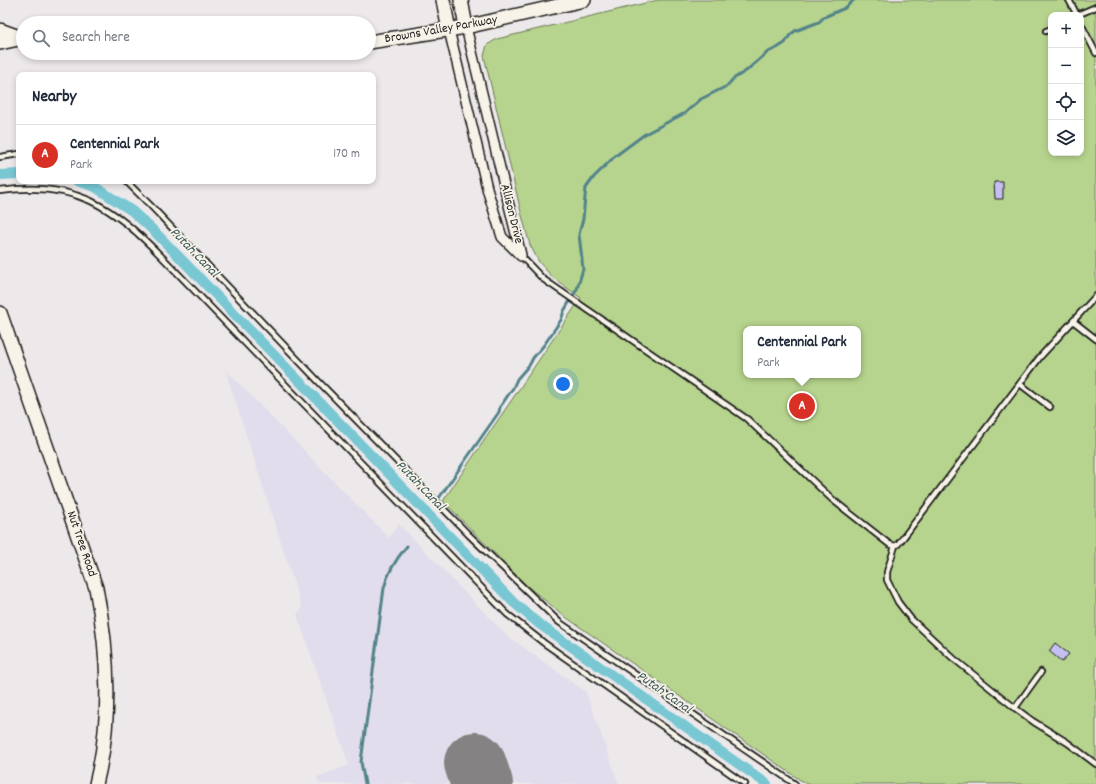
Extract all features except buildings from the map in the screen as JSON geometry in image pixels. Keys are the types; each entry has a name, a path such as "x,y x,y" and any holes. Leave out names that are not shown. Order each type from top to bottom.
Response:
{"street":[{"name":"Allison Drive","path":"443,0 488,192 502,237 521,256"},
{"name":"Allison Drive","path":"461,0 466,27 521,256"},
{"name":"Browns Valley Parkway","path":"376,41 466,27 584,0"},
{"path":"0,30 16,36"},
{"path":"0,43 16,39"},
{"name":"Nut Tree Road","path":"0,312 96,588 103,623 107,663 104,740 96,784"}],"lane":[{"path":"1069,0 1075,12"},
{"path":"1084,12 1096,7"},
{"path":"1084,30 1096,53"},
{"path":"0,157 16,154"},
{"path":"129,184 320,383 469,535 559,622 794,784"},
{"path":"0,190 40,188 72,194 92,201 121,219 138,232 507,614 544,644 745,784"},
{"path":"521,256 543,279 747,419 833,500 889,544 895,546"},
{"path":"1096,296 1040,357 903,538 895,546 887,572 887,580 898,602 920,628 953,658 1015,708 1034,722 1068,743 1096,764"},
{"path":"1073,321 1096,339"},
{"path":"1020,384 1050,407"},
{"path":"1015,708 1041,672"}],"shaded area":[{"path":"225,369 389,538 399,524 505,634 586,692 619,784 320,784 317,777 349,765 297,615 302,608"}],"green space":[{"path":"658,0 1096,0 1096,784 806,784 567,618 527,586 443,501 581,298 552,277 539,262 530,245 484,56 487,45 497,39"}],"waterway":[{"path":"439,498 499,412 500,407 513,388 517,379 530,364 561,320 564,311 577,289 583,269 579,234 583,219 586,188 594,177 614,157 645,134 685,113 701,99 727,86 733,79 746,71 768,52 785,43 790,35 795,31 819,22 824,17 845,8 854,0"},
{"name":"Putah Canal","path":"0,175 16,174"},
{"name":"Putah Canal","path":"86,184 95,187 132,211 154,231 514,603 539,624 767,784"},
{"path":"365,784 361,762 384,588 393,566 407,546"}],"runway":[{"path":"475,763 482,784"}],"place":[{"name":"Centennial Park","path":"802,406"}]}
